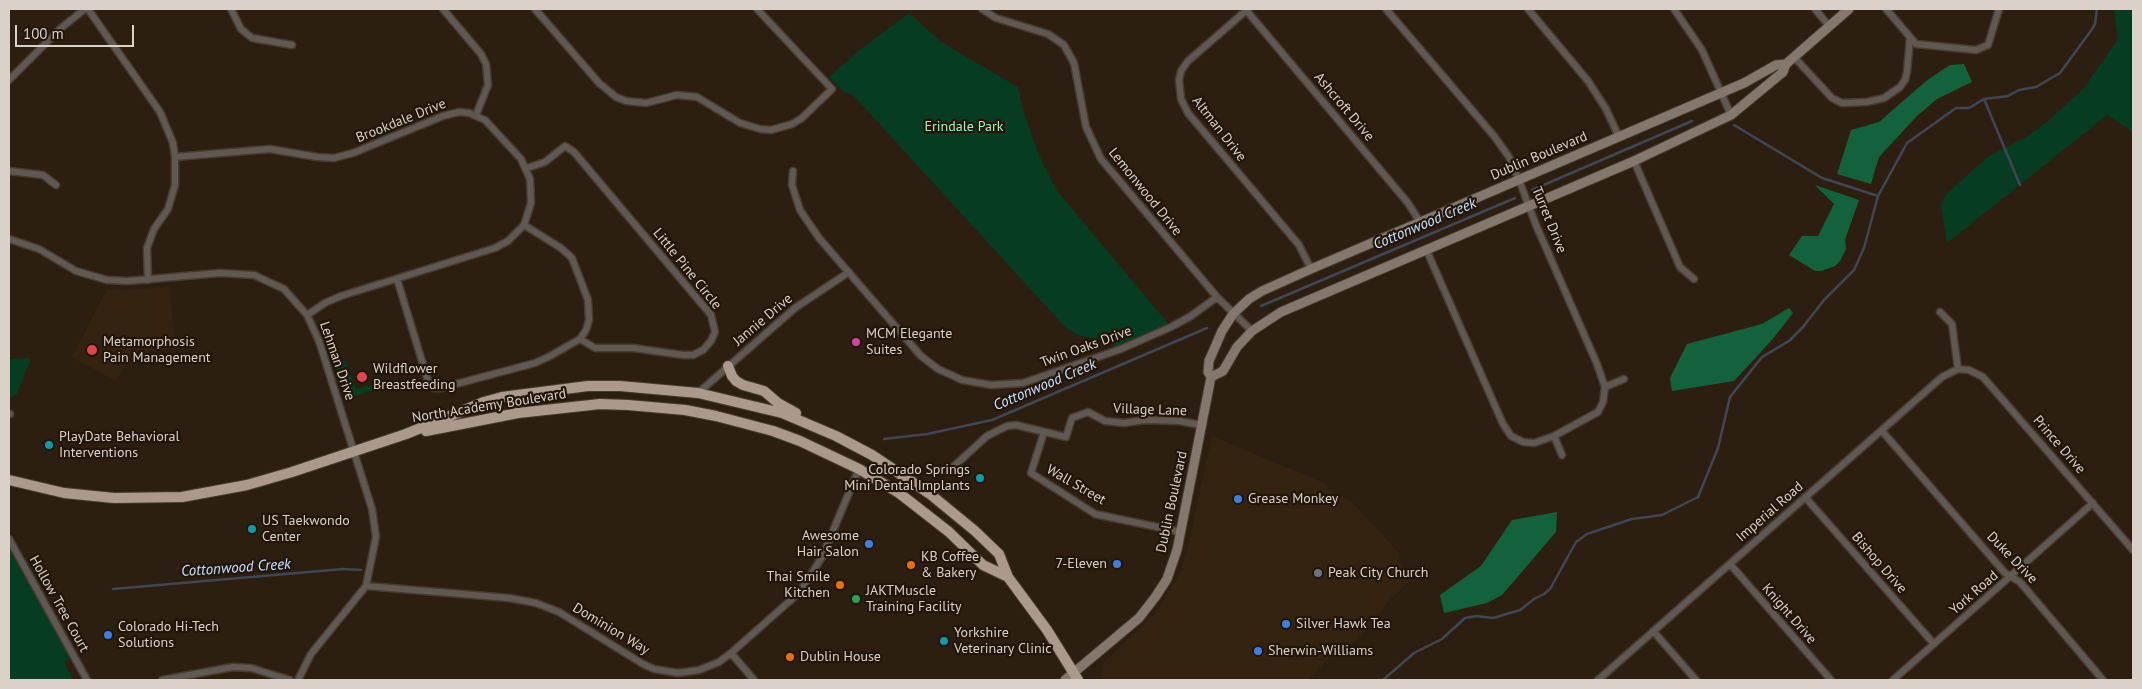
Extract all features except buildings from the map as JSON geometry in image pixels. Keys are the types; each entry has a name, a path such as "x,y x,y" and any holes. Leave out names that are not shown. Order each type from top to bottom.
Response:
{"highway":[{"path":"728,366 732,376 743,385 764,391 778,403 836,436"},
{"name":"North Academy Boulevard","path":"9,480 64,493 114,498 182,497 247,485 354,452 406,434 484,402 530,393 588,386 620,386 698,393 782,413 836,436 872,455 905,476 953,511 999,554 1008,576 1047,630 1076,676"},
{"path":"685,410 698,393"},
{"name":"North Academy Boulevard","path":"406,434 518,413 563,407 628,405 685,410 716,416 773,431 830,454 859,469 899,493 926,514 949,532 983,566 1008,576"}],"main road":[{"name":"Dublin Boulevard","path":"1211,377 1223,371 1237,348 1252,331 1280,312 1634,161 1731,115 1783,72 1786,64 1849,9"},
{"name":"Dublin Boulevard","path":"1065,680 1076,676 1138,618 1156,596 1174,561 1211,377 1208,372 1209,361 1222,331 1233,314 1249,299 1262,291 1311,269 1744,83 1776,65 1786,64"}],"street":[{"path":"9,80 61,28 87,9 160,112 169,132 175,157 175,185 168,209 152,234 147,248 148,280"},
{"path":"231,9 241,29 252,38 292,45"},
{"path":"307,315 336,298 499,247 524,224 531,203 532,192 527,168 522,159 492,126 476,115 488,85 486,64 481,54 443,9"},
{"path":"535,9 599,83 616,97 626,101 646,103 677,96 697,97 740,123 771,130 792,124 802,118 832,89 762,10"},
{"name":"Lemonwood Drive","path":"982,9 996,18 1048,34 1064,45 1074,63 1086,127 1096,150 1108,170 1217,297 1252,331"},
{"name":"Turret Drive","path":"1386,9 1494,136 1509,157 1605,386"},
{"path":"1528,9 1584,76 1606,109 1619,137"},
{"path":"1674,9 1702,50 1731,115"},
{"path":"1815,9 1830,26"},
{"path":"1886,9 1916,44 1976,50 1988,44 1999,9"},
{"name":"Ashcroft Drive","path":"1247,10 1408,203 1420,222"},
{"name":"Altman Drive","path":"1247,10 1188,61 1181,71 1179,80 1180,99 1188,113 1299,245 1311,269"},
{"path":"1794,57 1832,98 1842,103 1867,102 1884,98 1900,87 1905,80 1910,37"},
{"name":"Brookdale Drive","path":"175,157 270,149 317,158 334,158 360,151 449,114 465,112 476,115"},
{"name":"Little Pine Circle","path":"527,168 545,162 565,146 574,152 711,315 715,332 711,341 703,350 693,355 633,348 595,348 580,339"},
{"path":"1634,161 1680,267 1694,279"},
{"path":"9,171 43,175 56,185"},
{"name":"Twin Oaks Drive","path":"793,171 792,185 800,210 819,238 928,363 962,380 991,385 1023,383 1121,349 1191,316 1217,297"},
{"path":"397,279 430,385 436,388 535,363 580,339 586,330 589,310 588,300 572,258 561,248 524,224"},
{"name":"Lehman Drive","path":"9,239 39,249 70,268 90,276 113,281 148,280 220,273 254,275 284,289 307,315 319,341 376,525 375,544 366,586 311,654 298,680"},
{"path":"1426,249 1503,424 1511,436 1523,442 1534,443 1554,436 1588,419 1598,412 1603,402 1605,386 1624,378"},
{"name":"Jannie Drive","path":"698,393 795,308 849,272"},
{"path":"1940,312 1952,324 1958,370"},
{"name":"Imperial Road","path":"1599,679 1942,377 1958,370"},
{"name":"Prince Drive","path":"1958,370 1969,370 1983,377 2133,550"},
{"name":"Village Lane","path":"952,468 987,436 1007,426 1016,425 1066,437 1072,418 1088,412 1105,421 1179,421 1201,425"},
{"name":"Duke Drive","path":"1882,431 2005,572 2020,582 2103,680"},
{"name":"Wall Street","path":"1044,432 1031,473 1095,514 1181,532"},
{"path":"1554,436 1562,456"},
{"name":"Dominion Way","path":"366,586 509,598 536,603 559,612 643,664 666,672 678,673 699,670 719,662 731,653 789,603 808,582 822,558 859,469"},
{"name":"Bishop Drive","path":"1805,497 1934,644"},
{"name":"York Road","path":"1893,680 2093,504"},
{"name":"Hollow Tree Court","path":"9,539 87,680"},
{"name":"Knight Drive","path":"1730,564 1830,680"},
{"path":"1653,631 1696,680"},
{"path":"731,653 754,680"},
{"path":"162,680 218,669 240,667 290,680"}],"shaded area":[{"path":"170,287 175,348 131,353 116,381 72,357 107,289 124,290"},
{"path":"1212,436 1326,484 1328,490 1351,501 1400,554 1398,561 1410,575 1408,583 1389,600 1373,624 1354,642 1329,658 1309,680 1103,680 1101,673 1103,663 1157,612 1181,571 1187,552"}],"green space":[{"path":"2114,9 2133,9 2133,132 2107,115 1947,243 1941,205 1946,194 1989,156 2026,137 2046,123 2084,88 2118,39"},
{"name":"Erindale Park","path":"909,13 941,42 1018,87 1024,114 1039,155 1057,191 1171,327 1121,349 1109,341 1078,335 1066,328 853,95 844,92 829,77 861,49"},
{"path":"1964,64 1972,82 1937,99 1917,116 1879,157 1871,184 1837,174 1851,130 1879,122 1926,81 1950,65"},
{"path":"1815,185 1859,200 1845,240 1846,249 1840,261 1835,266 1821,271 1815,271 1789,255 1802,236 1818,236 1834,204"},
{"path":"1789,308 1793,313 1790,317 1771,341 1734,381 1672,391 1670,378 1687,344 1762,324"},
{"path":"31,358 17,394 9,398 9,359"},
{"path":"345,360 356,389 375,384 377,389 346,399 335,363"},
{"path":"1557,512 1556,532 1502,595 1487,603 1444,613 1440,595 1481,566 1512,520"},
{"path":"9,549 71,658 64,662 73,680 9,680"}],"waterway":[{"name":"Cottonwood Creek","path":"1383,680 1414,653 1442,639 1465,618 1476,616 1493,618 1520,610 1544,594 1550,589 1576,542 1587,534 1632,519 1662,515 1698,497 1718,448 1730,397 1762,357 1789,341 1803,327 1824,300 1854,270 1864,248 1878,196 1907,143 1956,108 1969,108 1984,99 2008,96 2019,90 2036,87 2060,73 2095,24 2097,9"},
{"path":"1984,99 2020,185"},
{"name":"Cottonwood Creek","path":"1532,190 1692,121"},
{"name":"Cottonwood Creek","path":"1734,125 1822,178 1878,196"},
{"name":"Cottonwood Creek","path":"1261,306 1515,198"},
{"name":"Cottonwood Creek","path":"884,439 927,434 992,420 1207,328"},
{"name":"Cottonwood Creek","path":"113,589 343,569 361,570"}],"place":[{"name":"MCM Elegante Suites","path":"856,342"},
{"name":"Metamorphosis Pain Management","path":"92,350"},
{"name":"Wildflower Breastfeeding","path":"362,377"},
{"name":"PlayDate Behavioral Interventions","path":"49,445"},
{"name":"Colorado Springs Mini Dental Implants","path":"980,478"},
{"name":"Grease Monkey","path":"1238,499"},
{"name":"US Taekwondo Center","path":"252,529"},
{"name":"Awesome Hair Salon","path":"869,544"},
{"name":"7-Eleven","path":"1117,564"},
{"name":"KB Coffee & Bakery","path":"911,565"},
{"name":"Peak City Church","path":"1318,573"},
{"name":"Thai Smile Kitchen","path":"840,585"},
{"name":"JAKTMuscle Training Facility","path":"856,599"},
{"name":"Silver Hawk Tea","path":"1286,624"},
{"name":"Colorado Hi-Tech Solutions","path":"108,635"},
{"name":"Yorkshire Veterinary Clinic","path":"944,641"},
{"name":"Sherwin-Williams","path":"1258,651"},
{"name":"Dublin House","path":"790,657"}]}
